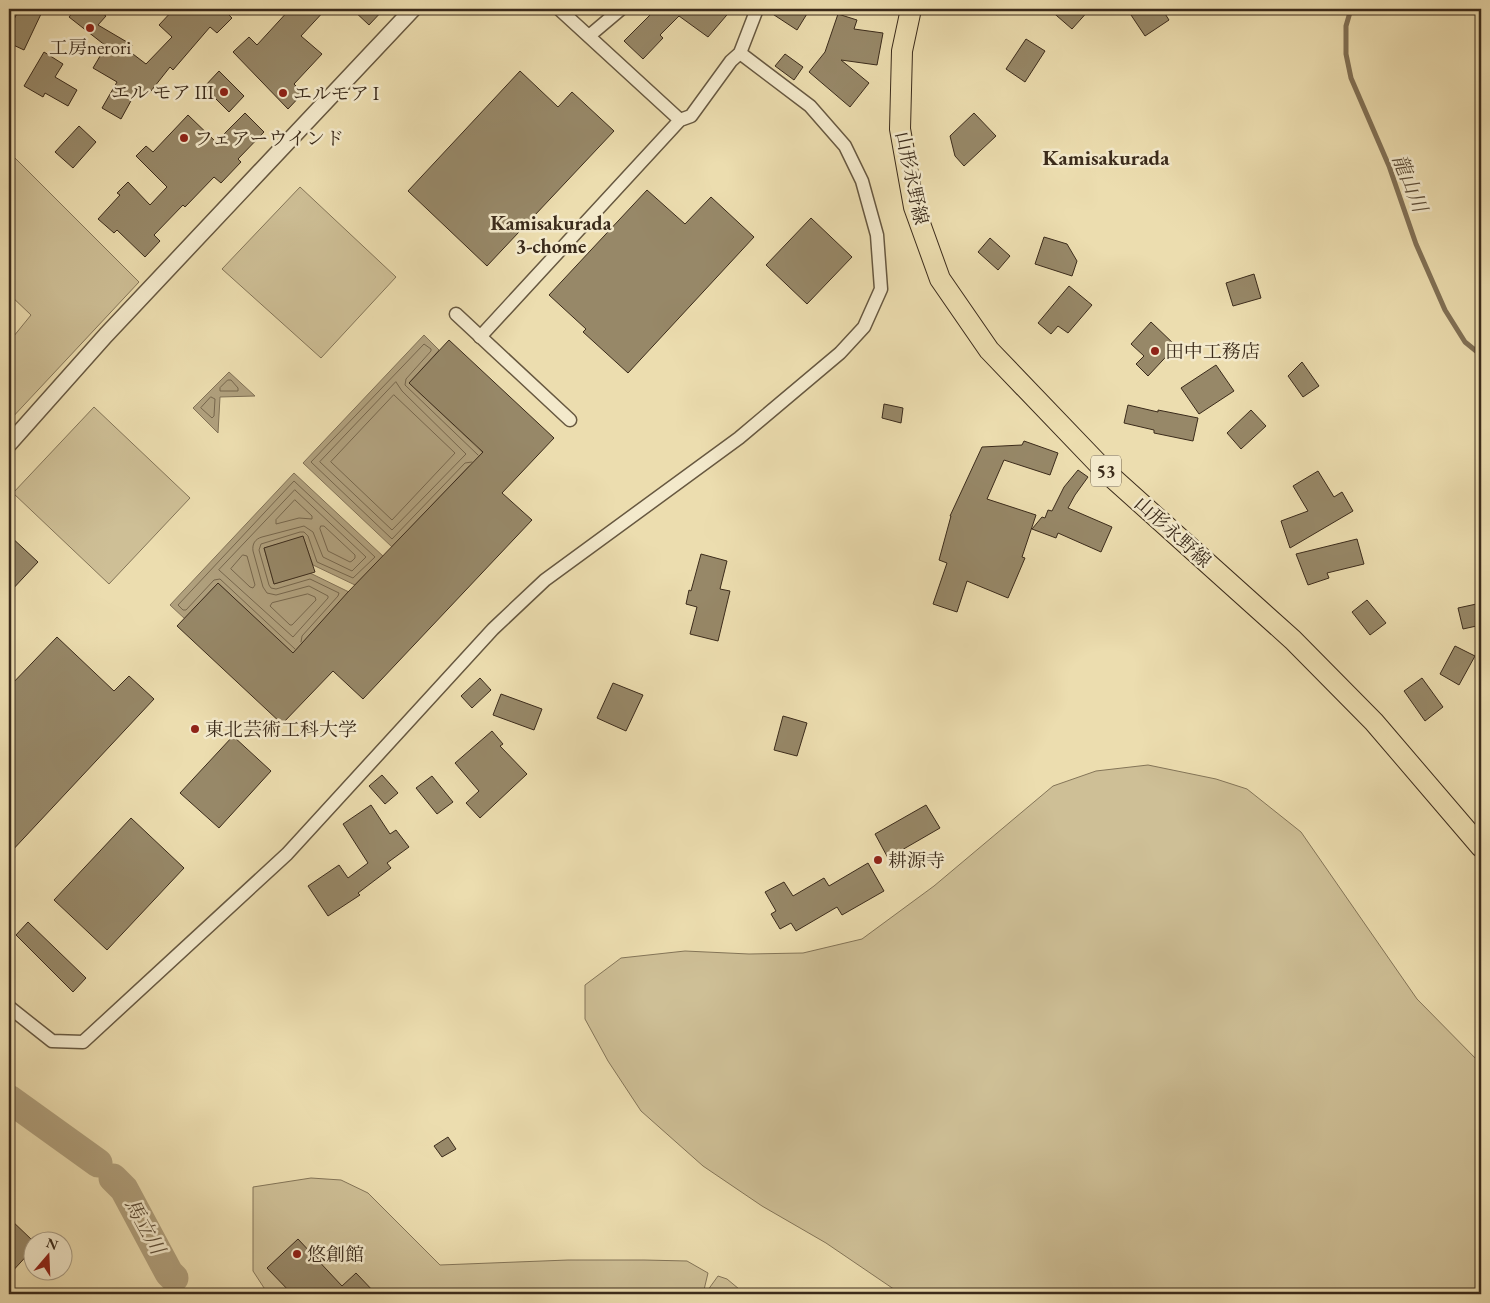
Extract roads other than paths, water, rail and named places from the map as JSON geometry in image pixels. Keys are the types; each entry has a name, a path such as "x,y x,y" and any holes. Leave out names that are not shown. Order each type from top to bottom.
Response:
{"main road":[{"name":"山形永野線","path":"912,9 902,50 900,129 914,207 940,279 983,342 1003,366 1106,472 1293,640 1374,722 1481,847"}],"street":[{"path":"9,444 113,328 413,9"},
{"path":"560,9 680,120"},
{"path":"589,36 620,9"},
{"path":"480,336 680,120 691,116 731,61 740,53 757,9"},
{"path":"9,1007 52,1041 83,1042 287,854 487,636 545,580 740,438 840,353 864,327 881,288 878,235 862,181 845,146 810,106 740,53"},
{"path":"456,314 570,420"}],"water":[{"path":"424,335 439,350 409,383 500,469 469,466 392,547 303,463"},
{"path":"229,372 255,396 220,397 218,433 193,408"},
{"path":"294,473 384,557 355,585 313,565 303,537 264,548 274,584 310,573 349,592 310,670 218,583 185,619 170,605"}],"waterway":[{"name":"龍山川","path":"1351,9 1346,26 1346,54 1351,78 1389,166 1416,244 1445,310 1465,342 1481,355"},
{"name":"馬立川","path":"9,1099 98,1163"},
{"name":"馬立川","path":"113,1178 124,1189 169,1273 174,1278"},
{"path":"174,1278 182,1294"}],"place":[{"name":"工房nerori","path":"90,28"},
{"name":"エル モア III","path":"224,92"},
{"name":"エルモア I","path":"283,93"},
{"name":"フェアーウインド","path":"184,138"},
{"name":"田中工務店","path":"1155,351"},
{"name":"東北芸術工科大学","path":"195,729"},
{"name":"耕源寺","path":"878,860"},
{"name":"悠創館","path":"297,1254"}],"district":[{"name":"Kamisakurada","path":"1106,157"},
{"name":"Kamisakurada 3-chome","path":"551,234"}]}
